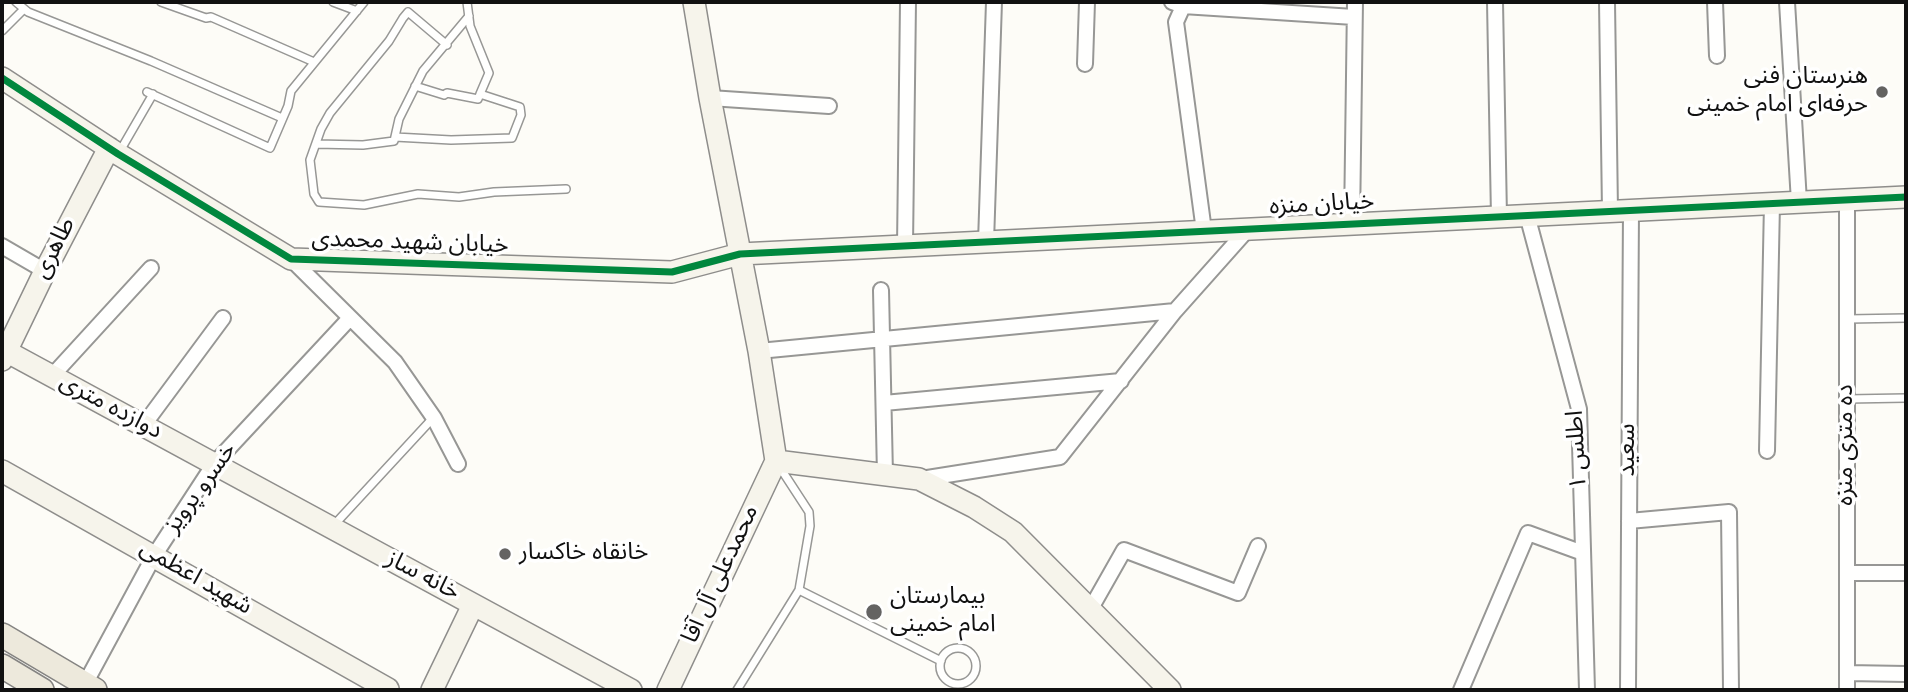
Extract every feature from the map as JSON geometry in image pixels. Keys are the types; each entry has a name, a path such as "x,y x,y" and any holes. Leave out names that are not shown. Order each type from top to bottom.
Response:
{"main road":[{"path":"2,635 90,687"},
{"path":"2,666 42,690"}],"street":[{"path":"688,2 697,30"},
{"path":"694,2 697,30 759,351 776,461 919,479 1060,457 1175,312 1248,229"},
{"path":"905,246 908,2"},
{"path":"986,242 994,2"},
{"path":"1085,64 1087,2"},
{"path":"1495,2 1499,217"},
{"name":"سعید","path":"1607,2 1620,211 1629,521 1628,690"},
{"path":"1715,2 1717,56"},
{"path":"1787,2 1799,202"},
{"path":"1204,231 1176,22 1180,3 1354,9 1352,224"},
{"name":"خیابان شهید محمدی","path":"2,78 113,151 291,259 672,272 740,254"},
{"path":"710,98 829,106"},
{"name":"طاهری","path":"3,354 45,271 113,151"},
{"name":"خیابان منزه","path":"740,254 1906,197"},
{"name":"ده متری منزه","path":"1847,200 1847,690"},
{"path":"1767,451 1772,203"},
{"name":"اطلس ۱","path":"1527,215 1578,409 1587,690"},
{"path":"2,246 45,271"},
{"path":"291,259 395,362 434,418 458,464"},
{"path":"52,376 151,268"},
{"path":"881,290 885,475"},
{"path":"759,351 1175,312"},
{"path":"143,426 223,318"},
{"name":"خسرو پرویز","path":"90,687 155,556 214,464 350,318"},
{"name":"دوازده متری","path":"3,354 52,376 214,464"},
{"path":"884,403 1121,381"},
{"name":"محمدعلی آل آقا","path":"668,690 776,461"},
{"name":"خانه ساز","path":"214,464 631,690"},
{"name":"شهید اعظمی","path":"2,471 388,690"},
{"path":"919,479 974,507 1013,532 1170,690"},
{"path":"1629,521 1729,512 1731,690"},
{"path":"1461,690 1528,533 1583,553"},
{"path":"1090,610 1124,550 1238,593 1258,547"},
{"path":"1847,573 1906,573"},
{"path":"432,690 473,605"},
{"path":"1847,673 1906,674"}],"lane":[{"path":"160,2 206,18 211,17 314,62"},
{"path":"333,2 357,11"},
{"path":"113,151 150,93 270,148 288,106 291,91 364,2"},
{"path":"415,86 443,95 447,93 478,99 489,73 470,26 467,2"},
{"path":"2,32 21,5 282,118"},
{"path":"446,45 408,12 389,41 330,113 310,160 314,194 319,202 364,205 418,194 459,197 494,192 566,189"},
{"path":"316,144 363,145 394,141 399,119 423,71 469,16"},
{"path":"395,137 451,140 512,138 521,115 520,107 480,94"},
{"path":"1847,319 1906,318"},
{"path":"1847,399 1906,398"},
{"path":"331,528 434,418"},
{"path":"737,690 799,590 810,526 809,512 776,461"},
{"path":"799,590 940,661"},
{"path":"965,650 974,659 975,671 968,681 950,682 942,673 940,661 947,651 965,650"}],"cycle path":[{"path":"2,78 118,154 291,259 672,272 740,254 1906,197"}],"place":[{"name":"هنرستان فنی حرفه‌ای امام خمینی","path":"1882,92"},
{"name":"خانقاه خاکسار","path":"505,554"},
{"name":"بیمارستان امام خمینی","path":"874,612"}]}
